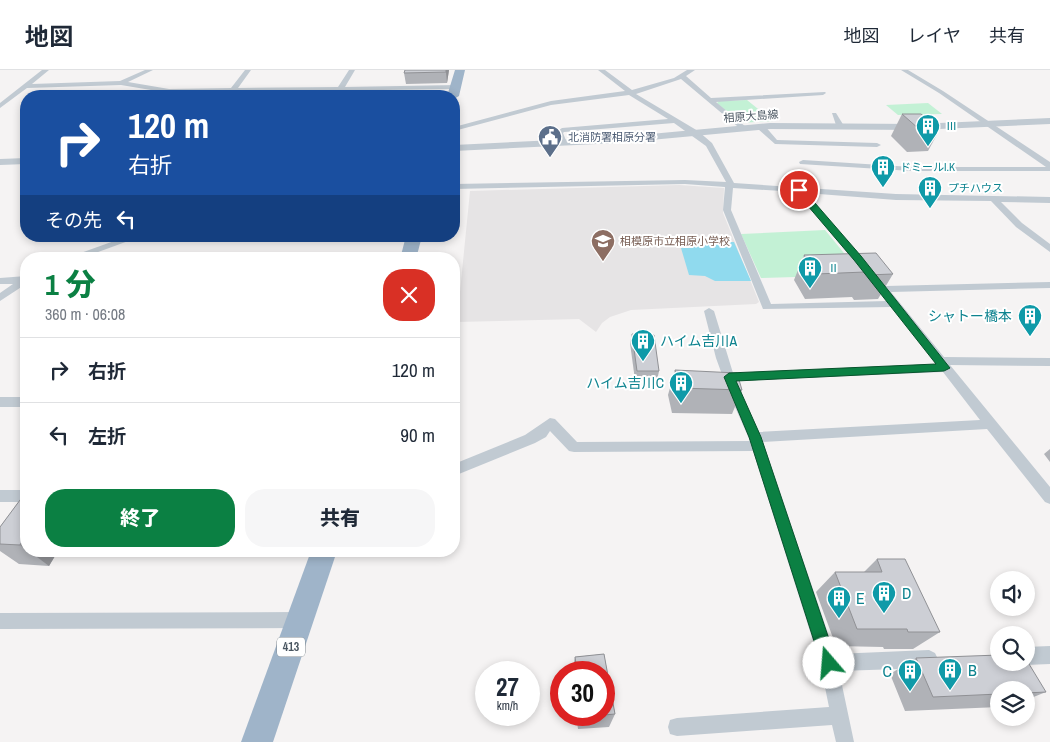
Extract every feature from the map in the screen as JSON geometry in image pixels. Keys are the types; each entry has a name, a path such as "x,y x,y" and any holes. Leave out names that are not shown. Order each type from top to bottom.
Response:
{"highway":[{"path":"454,90 460,70"},
{"name":"413","path":"257,742 322,557"}],"street":[{"path":"21,90 46,70"},
{"path":"121,83 150,70"},
{"path":"233,90 248,70"},
{"path":"340,89 352,70"},
{"path":"601,70 631,93 695,133 709,145 728,175 727,210 767,307 893,304"},
{"path":"460,126 551,103 631,93 682,76 692,70"},
{"path":"904,70 941,92 1050,168"},
{"path":"682,76 743,129"},
{"path":"26,86 121,83 163,90"},
{"path":"233,90 397,90"},
{"path":"0,106 20,91"},
{"path":"711,100 823,93"},
{"path":"834,114 840,126"},
{"path":"563,143 559,133 562,130 676,121"},
{"name":"相原大島線","path":"460,148 563,143 761,127 840,126 905,128 1050,122"},
{"path":"761,127 776,142 877,145"},
{"path":"0,162 20,161"},
{"path":"803,162 912,169 1050,168"},
{"path":"460,186 589,186 669,181 896,197 1050,200"},
{"path":"799,190 1050,498"},
{"path":"993,199 1019,225 1050,250"},
{"path":"90,252 120,242"},
{"path":"0,281 20,280"},
{"path":"0,298 20,284"},
{"path":"881,289 1050,285"},
{"path":"709,311 729,377 756,442 829,663 846,742"},
{"path":"729,377 942,364 1050,362"},
{"path":"0,402 20,402"},
{"path":"460,468 530,439 541,433 550,424 574,447 756,442 990,424"},
{"path":"0,496 20,497"},
{"path":"16,512 20,506"},
{"path":"0,621 300,620"},
{"path":"1035,656 1050,655"},
{"path":"829,663 942,659"},
{"path":"677,727 839,715"}],"shaded area":[{"name":"相模原市立相原小学校","path":"679,185 724,188 723,213 759,302 756,304 631,310 610,317 602,323 596,332 579,319 460,322 460,292 470,191"}],"green space":[{"path":"747,100 773,121 739,123 717,103 719,101"},
{"path":"928,103 942,114 898,115 886,105"},
{"path":"825,230 862,275 761,278 741,234"}],"water":[{"path":"690,242 734,242 751,281 715,281 705,276 689,275 681,248 692,248"}],"building":[{"path":"405,70 446,70 446,72 404,73"},
{"path":"902,114 921,114 940,129 919,129"},
{"path":"876,253 893,274 867,275 865,272 816,274 804,255"},
{"name":"ハイム吉川A","path":"632,334 654,335 659,371 637,371"},
{"path":"675,370 737,373 742,390 679,388"},
{"path":"20,500 20,545 0,544 0,527"},
{"path":"877,559 905,559 940,632 908,632 907,629 857,629 835,572 882,572"},
{"path":"604,654 605,661 576,661 575,657"},
{"path":"990,655 990,671 1033,671 1046,692 1035,693 1035,681 990,681 990,694 933,697 916,658"}],"place":[{"name":"Ⅲ","path":"928,147"},
{"name":"北消防署相原分署","path":"550,158"},
{"name":"ドミールI.K","path":"883,188"},
{"name":"プチハウス","path":"930,209"},
{"name":"相模原市立相原小学校","path":"603,262"},
{"name":"Ⅱ","path":"810,289"},
{"name":"シャトー橋本","path":"1030,337"},
{"name":"ハイム吉川A","path":"643,362"},
{"name":"ハイム吉川C","path":"681,404"},
{"name":"D","path":"884,614"},
{"name":"E","path":"839,619"},
{"name":"B","path":"950,691"},
{"name":"C","path":"910,692"}],"route":[{"path":"799,190 858,258 944,368 729,377 755,437 829,663"}]}
